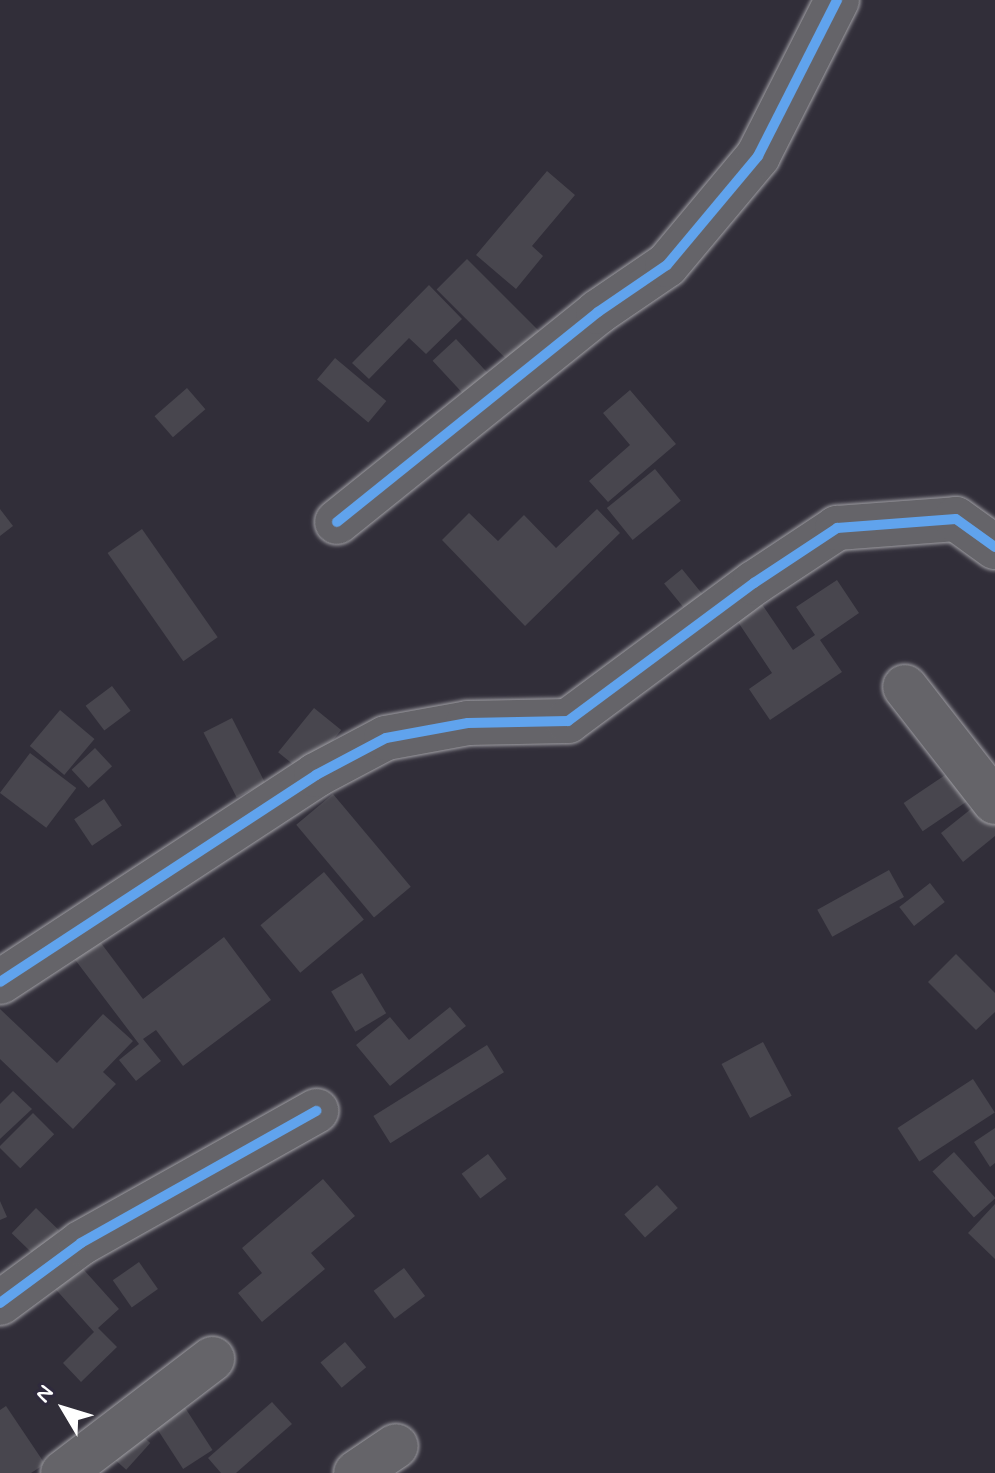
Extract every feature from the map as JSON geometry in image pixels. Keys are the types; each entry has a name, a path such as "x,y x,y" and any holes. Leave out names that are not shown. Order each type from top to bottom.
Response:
{"street":[{"path":"337,522 598,312 667,265 758,156 837,0"},
{"path":"0,982 316,775 386,738 468,723 568,721 754,583 837,528 956,519 995,547"},
{"path":"905,687 995,802"},
{"path":"0,1303 81,1243 316,1111"},
{"path":"63,1473 212,1359"},
{"path":"356,1473 396,1446"}],"building":[{"path":"547,171 575,195 532,246 543,256 516,289 476,255"},
{"path":"467,259 541,333 510,363 437,289"},
{"path":"429,285 462,319 426,354 409,338 369,379 352,363"},
{"path":"456,339 490,376 467,397 433,361"},
{"path":"335,358 386,401 368,423 317,379"},
{"path":"187,388 205,409 173,437 155,416"},
{"path":"630,390 676,444 608,502 589,481 630,445 603,413"},
{"path":"655,469 681,501 633,540 607,508"},
{"path":"0,509 13,526 0,536"},
{"path":"597,509 620,533 525,626 442,540 469,513 498,541 524,515 556,548"},
{"path":"142,529 218,637 183,661 108,553"},
{"path":"682,569 707,600 689,615 664,583"},
{"path":"837,580 859,613 820,640 842,672 770,720 749,689 772,673 732,613 757,597 793,650 815,635 796,607"},
{"path":"112,686 131,711 104,731 86,706"},
{"path":"314,708 341,730 305,774 278,752"},
{"path":"60,710 94,739 64,775 30,746"},
{"path":"232,718 265,783 237,798 203,733"},
{"path":"95,748 112,766 89,788 72,770"},
{"path":"30,753 76,788 46,828 0,793"},
{"path":"960,765 979,793 923,831 904,803"},
{"path":"333,794 411,887 374,918 296,825"},
{"path":"104,799 122,826 92,846 74,819"},
{"path":"981,801 995,818 995,836 963,862 941,833"},
{"path":"889,870 904,897 832,937 817,910"},
{"path":"324,872 364,919 300,973 260,925"},
{"path":"930,883 945,902 914,926 899,907"},
{"path":"95,935 143,999 224,937 271,1000 183,1066 156,1030 143,1039 161,1061 136,1081 119,1060 139,1044 70,953"},
{"path":"956,954 995,993 995,1012 976,1030 928,982"},
{"path":"362,973 386,1013 355,1032 331,992"},
{"path":"450,1007 466,1026 390,1086 356,1045 390,1017 409,1040"},
{"path":"0,1009 57,1063 103,1014 133,1041 103,1072 116,1084 73,1129 0,1059"},
{"path":"763,1042 792,1096 750,1118 722,1064"},
{"path":"487,1045 504,1072 390,1143 373,1116"},
{"path":"973,1079 995,1113 919,1162 898,1128"},
{"path":"13,1091 32,1109 0,1139 0,1104"},
{"path":"33,1113 54,1134 20,1168 0,1146"},
{"path":"995,1128 995,1163 990,1167 974,1142"},
{"path":"954,1152 995,1198 974,1217 932,1171"},
{"path":"488,1154 507,1179 480,1199 462,1174"},
{"path":"323,1179 355,1216 311,1253 325,1269 262,1322 238,1293 262,1273 242,1248"},
{"path":"657,1185 678,1208 645,1237 624,1214"},
{"path":"0,1201 7,1217 0,1220"},
{"path":"995,1204 995,1259 968,1233"},
{"path":"36,1208 59,1230 35,1255 12,1233"},
{"path":"67,1251 119,1309 98,1328 117,1347 81,1382 63,1363 94,1332 42,1274"},
{"path":"139,1262 158,1289 132,1307 113,1280"},
{"path":"404,1268 425,1296 395,1319 374,1291"},
{"path":"345,1342 366,1367 342,1388 320,1363"},
{"path":"272,1402 292,1424 236,1473 221,1473 208,1458"},
{"path":"182,1403 212,1450 183,1469 153,1422"},
{"path":"6,1406 45,1464 31,1473 0,1473 0,1410"},
{"path":"128,1423 150,1443 126,1470 104,1450"}],"cycle path":[{"path":"337,522 598,312 667,265 758,156 837,0"},
{"path":"0,982 316,775 386,738 468,723 568,721 754,583 837,528 956,519 995,547"},
{"path":"0,1303 81,1243 316,1111"}]}
